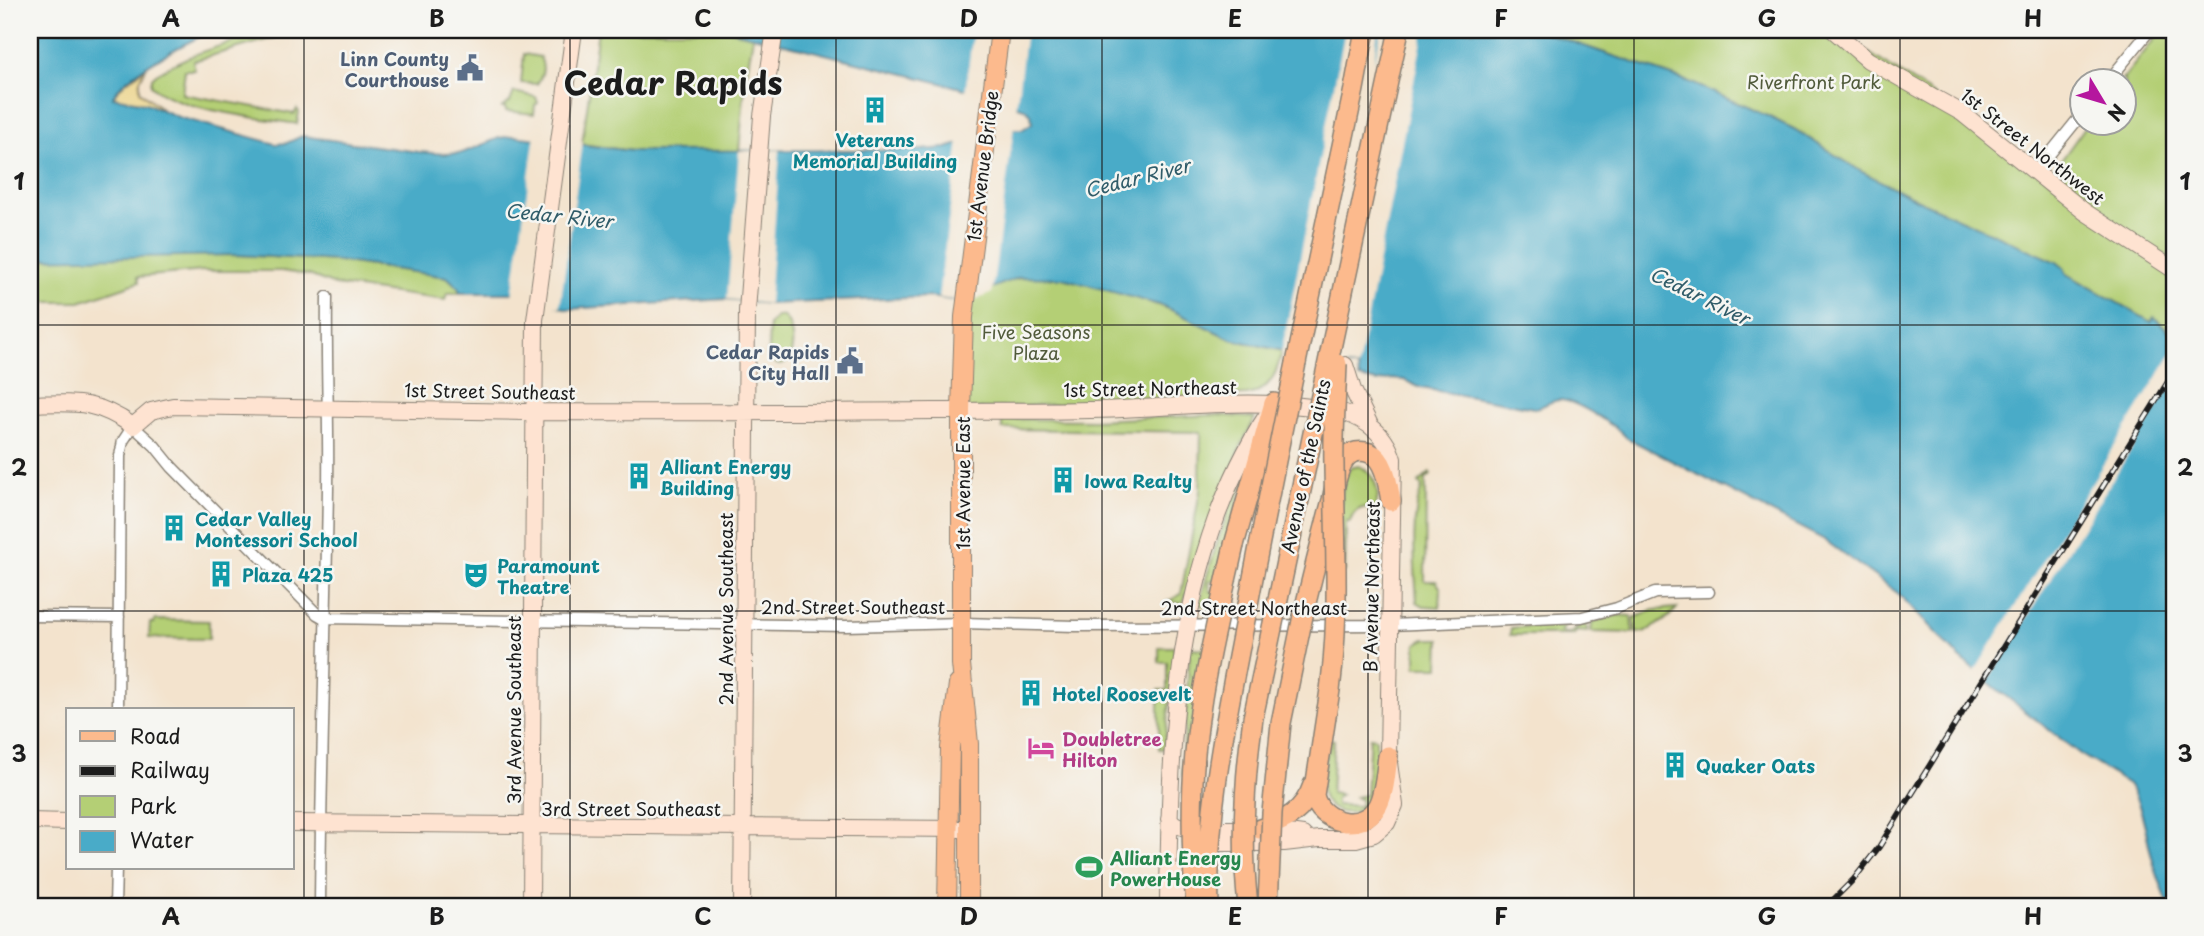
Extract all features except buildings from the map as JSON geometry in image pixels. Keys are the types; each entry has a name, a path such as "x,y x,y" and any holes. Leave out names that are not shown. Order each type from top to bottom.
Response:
{"highway":[{"path":"1343,141 1352,30"},
{"name":"Avenue of the Saints","path":"1209,906 1210,837 1227,709 1365,30"},
{"name":"Avenue of the Saints","path":"1248,906 1243,831 1247,758 1253,718 1399,30"},
{"path":"1260,830 1299,810 1308,797 1314,782 1327,710 1338,597 1334,433 1342,296"},
{"path":"1196,906 1192,808 1196,736 1234,545 1274,403"},
{"path":"1319,547 1339,411"},
{"path":"1268,906 1272,813 1281,723 1319,547 1342,465 1352,453 1366,452 1377,458 1385,475 1391,501"},
{"path":"1314,782 1316,804 1321,811 1337,821 1366,818 1378,805 1388,756"}],"main road":[{"name":"1st Avenue Bridge","path":"965,302 1000,30"},
{"name":"1st Avenue East","path":"965,302 961,410 961,664 969,744 969,906"},
{"name":"1st Avenue East","path":"947,906 951,729 961,664"}],"street":[{"name":"3rd Avenue Southeast","path":"531,906 536,304 574,30"},
{"name":"2nd Avenue Southeast","path":"742,906 748,307 759,151 775,30"},
{"name":"1st Street Northwest","path":"1833,30 1868,60 1962,113 2087,213 2174,270"},
{"path":"2120,66 2150,30"},
{"path":"2036,171 2068,130"},
{"path":"320,906 328,487 327,297"},
{"name":"B Avenue Northeast","path":"1319,839 1366,837 1374,834 1387,823 1395,805 1388,756 1393,459 1386,443 1371,426 1345,365"},
{"path":"1168,906 1169,819 1175,711 1187,625 1217,517 1250,444 1274,403"},
{"name":"1st Street Northeast","path":"961,410 1117,409 1274,403 1339,411"},
{"path":"30,404 97,406 114,413 133,426 302,599 324,618"},
{"name":"1st Street Southeast","path":"133,426 151,411 173,405 535,412 961,410"},
{"name":"B Avenue Northeast","path":"1339,411 1371,426"},
{"path":"118,708 120,456 124,441 133,426"},
{"name":"2nd Street Northeast","path":"962,623 1076,626 1391,625 1582,617 1617,608 1655,593 1709,593"},
{"path":"30,616 118,617"},
{"name":"2nd Street Southeast","path":"324,618 846,626 962,623"},
{"path":"1169,819 1176,825 1189,829 1260,830 1319,839"},
{"path":"30,821 66,822"},
{"name":"3rd Street Southeast","path":"294,823 969,829"},
{"path":"1178,906 1178,887 1183,869 1194,853 1205,845 1284,843 1319,839"},
{"path":"115,906 116,870"}],"green space":[{"path":"289,30 305,30 305,34 291,33 193,61 195,70 185,70 182,94 294,114 297,109 297,124 199,107 163,94 151,85 156,74 204,51"},
{"path":"598,30 729,30 753,36 745,84 739,151 632,151 582,144"},
{"name":"Riverfront Park","path":"1537,30 1833,30 1960,112 2174,273 2174,336 2155,318 2151,322 2066,273 2057,262 1924,203 1862,172 1794,129 1767,116 1687,81"},
{"path":"2162,30 2174,30 2174,261 2125,230 2064,182 2060,162 2079,136 2138,136 2138,66 2133,66"},
{"path":"524,54 540,57 543,71 537,84 521,83"},
{"path":"514,92 536,97 538,103 535,105 534,114 501,108 510,102"},
{"path":"237,255 338,261 447,277 458,287 460,293 447,293 445,300 335,285 309,275 281,271 203,271 138,277 139,282 80,302 30,302 30,259"},
{"name":"Five Seasons Plaza","path":"1031,276 1063,278 1172,310 1231,339 1282,351 1278,366 1267,385 1247,395 962,410 966,302 997,286"},
{"path":"782,316 791,331 792,351 784,364 777,364 768,357 769,325 776,317"},
{"path":"1216,415 1255,418 1241,446 1183,603 1167,602 1181,594 1200,491 1201,432 1002,429 1002,419 1093,420"},
{"path":"1246,466 1222,570 1217,571 1219,580 1209,581 1210,591 1218,592 1214,607 1199,605 1220,535"},
{"path":"1359,466 1369,473 1378,496 1375,507 1359,509 1350,522 1346,522 1345,572 1342,491 1350,468"},
{"path":"1430,473 1426,479 1425,581 1436,581 1441,589 1440,607 1424,606 1417,602 1414,543 1418,499 1422,487 1419,483"},
{"path":"1677,608 1658,625 1636,633 1634,618 1654,610"},
{"path":"1618,615 1631,616 1633,633 1591,632 1592,622"},
{"path":"154,620 209,621 209,639 149,638 150,623 154,623"},
{"path":"1563,623 1566,625 1560,631 1563,633 1571,633 1586,623 1587,632 1577,631 1573,635 1510,635 1511,628"},
{"path":"1425,639 1440,639 1439,667 1416,667 1416,644"},
{"path":"1159,647 1174,647 1175,657 1164,749 1159,749 1159,690 1167,690 1167,662 1159,662"},
{"path":"1190,648 1205,649 1185,776 1182,776"},
{"path":"1370,737 1376,738 1378,773 1375,793 1365,807 1357,811 1340,812 1326,802 1322,793 1330,739 1334,740 1331,793 1341,795 1336,799 1336,805 1360,806 1361,800 1356,797 1366,795"}],"sand":[{"path":"146,68 140,80 140,91 162,109 113,97 124,83"}],"water":[{"name":"Cedar River","path":"30,30 214,30 143,68 120,87 113,97 146,103 178,117 276,144 287,143 302,136 445,154 462,153 499,138 513,136 632,151 921,150 946,148 1013,129 1023,129 1032,123 1031,114 1024,108 965,89 729,30 1537,30 1687,81 1794,129 1862,172 1924,203 2057,262 2067,274 2151,322 2154,317 2174,336 2174,906 2169,906 2152,858 2141,810 2128,784 2080,754 1993,686 1959,657 1899,594 1823,539 1627,438 1606,421 1576,404 1560,400 1534,408 1421,388 1404,380 1377,382 1359,378 1358,368 1231,339 1163,306 1063,278 1020,277 979,293 966,302 930,297 769,304 727,299 568,309 513,293 460,293 458,287 447,277 338,261 237,255 30,259"}],"pier":[{"path":"973,30 1026,30 1016,110 965,93"},
{"path":"1345,30 1378,30 1374,63 1381,30 1424,30 1358,368 1347,365 1346,369 1281,354"},
{"path":"1014,126 992,293 971,302 938,298 959,141"},
{"path":"535,134 583,141 560,307 539,305 512,296"},
{"path":"780,150 769,304 727,299 739,151"},
{"path":"2174,350 2174,381 1986,683 1973,674"}],"railway":[{"path":"1827,906 1854,879 1879,847 2174,372"}],"place":[{"name":"Linn County Courthouse","path":"470,68"},
{"name":"Veterans Memorial Building","path":"875,110"},
{"name":"Cedar Rapids City Hall","path":"850,361"},
{"name":"Alliant Energy Building","path":"639,476"},
{"name":"Iowa Realty","path":"1063,480"},
{"name":"Cedar Valley Montessori School","path":"174,528"},
{"name":"Plaza 425","path":"221,574"},
{"name":"Paramount Theatre","path":"476,575"},
{"name":"Hotel Roosevelt","path":"1031,693"},
{"name":"Doubletree Hilton","path":"1041,748"},
{"name":"Quaker Oats","path":"1675,765"},
{"name":"Alliant Energy PowerHouse","path":"1089,867"}],"district":[{"name":"Cedar Rapids","path":"673,82"}]}
